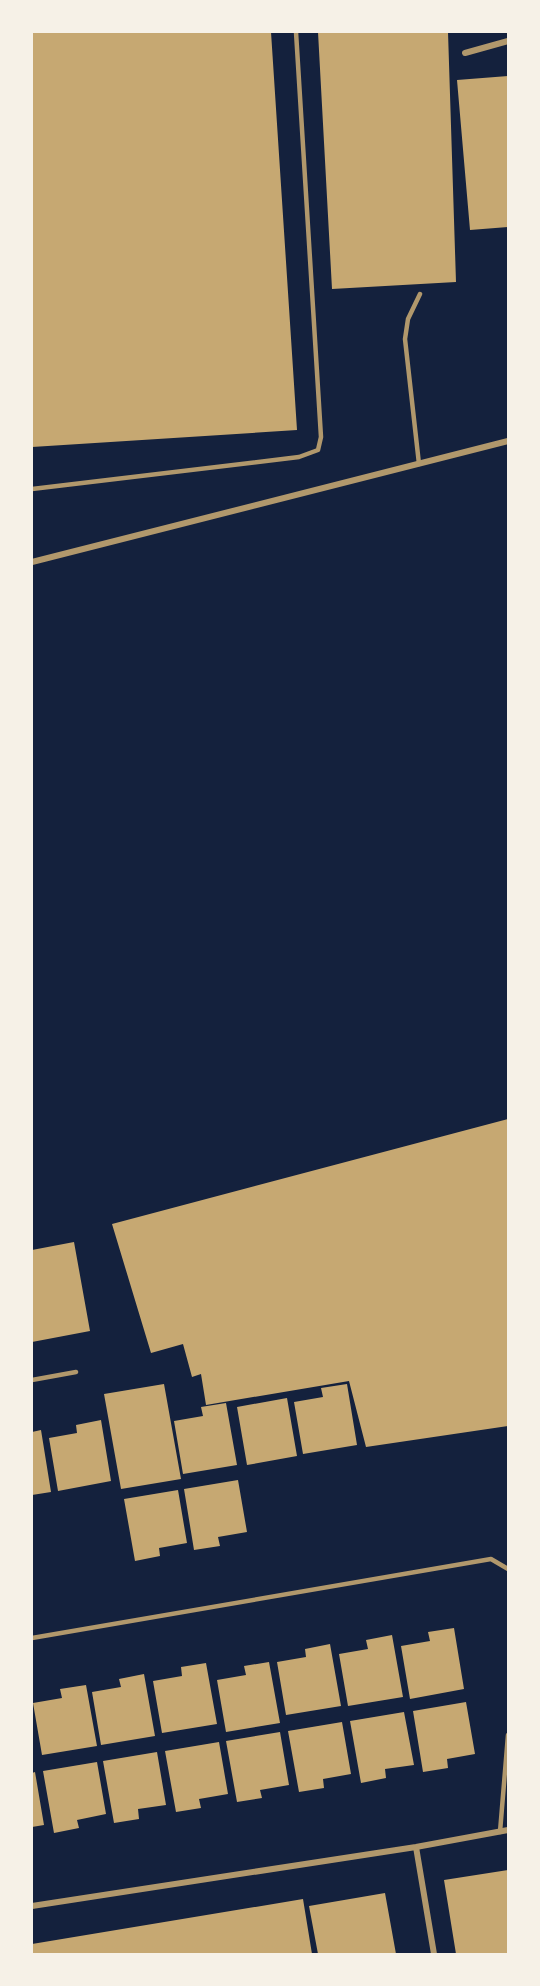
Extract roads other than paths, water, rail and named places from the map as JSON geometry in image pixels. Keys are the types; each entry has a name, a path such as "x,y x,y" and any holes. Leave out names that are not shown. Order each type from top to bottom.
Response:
{"street":[{"path":"465,53 508,42"},
{"path":"32,562 508,441"},
{"path":"32,1906 416,1847 508,1830"},
{"path":"416,1847 434,1954"}],"lane":[{"path":"32,489 299,457 318,450 321,425 296,32"},
{"path":"419,464 405,339 408,319 420,294"},
{"path":"32,1380 76,1372"},
{"path":"32,1638 491,1560 508,1569"},
{"path":"500,1832 508,1735"}]}
